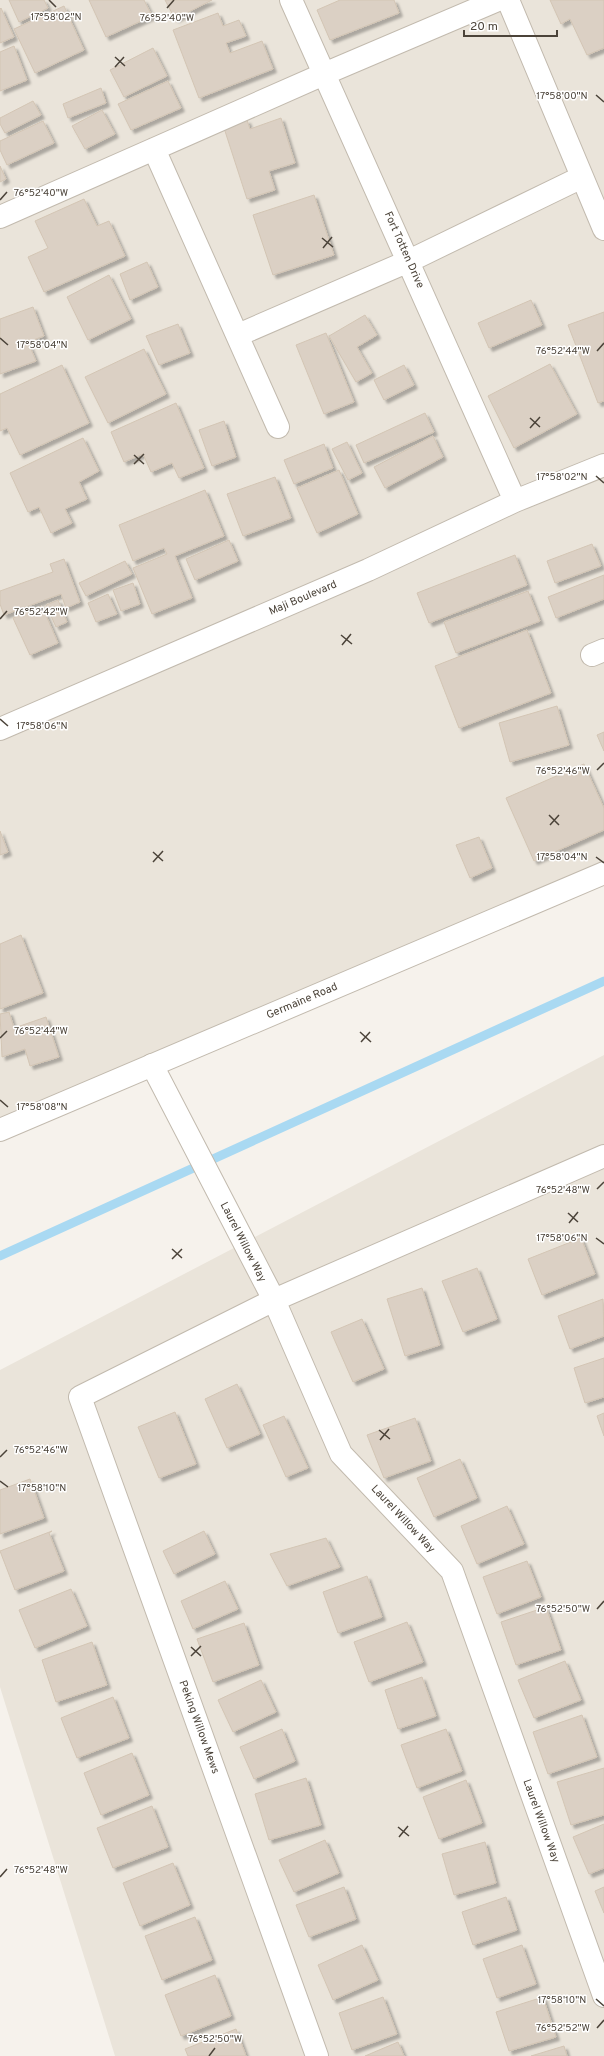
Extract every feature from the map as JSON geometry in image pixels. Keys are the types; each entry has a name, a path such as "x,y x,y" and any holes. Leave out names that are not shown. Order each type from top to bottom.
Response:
{"street":[{"name":"Fort Totten Drive","path":"292,0 515,501"},
{"path":"0,217 324,74 498,0"},
{"path":"508,0 604,230"},
{"path":"154,149 278,427"},
{"path":"238,335 409,261 582,177"},
{"name":"Maji Boulevard","path":"0,729 368,570 515,501 604,465"},
{"name":"Germaine Road","path":"0,1130 604,873"},
{"name":"Laurel Willow Way","path":"152,1065 274,1300 341,1454 452,1571 604,1996"},
{"path":"274,1300 604,1156"},
{"name":"Peking Willow Mews","path":"274,1300 80,1397 317,2056"}],"shaded area":[{"path":"0,0 604,0 604,873 0,1130"},
{"path":"604,1055 604,2056 115,2056 0,1687 0,1370"}],"building":[{"path":"9,0 44,0 48,8 19,22"},
{"path":"89,0 144,0 152,16 106,37"},
{"path":"165,0 212,0 175,19"},
{"path":"340,0 394,0 399,13 330,40 317,10"},
{"path":"550,0 604,0 604,48 587,55 570,19 561,24"},
{"path":"64,6 84,50 35,73 14,29"},
{"path":"1,8 14,37 0,43 0,9"},
{"path":"218,13 223,26 239,20 246,36 226,43 230,53 262,41 273,69 199,98 173,30"},
{"path":"14,46 27,80 0,91 0,52"},
{"path":"153,48 167,76 124,97 110,70"},
{"path":"168,81 181,108 131,130 118,104"},
{"path":"101,88 106,103 68,118 63,104"},
{"path":"33,101 41,115 5,133 0,124 0,118"},
{"path":"102,110 115,134 85,149 72,126"},
{"path":"281,118 295,163 269,171 275,190 247,199 224,128 247,120 250,129"},
{"path":"43,121 54,143 7,165 0,150 0,141"},
{"path":"0,166 6,179 0,182"},
{"path":"314,195 334,255 273,275 253,215"},
{"path":"84,199 97,226 109,221 125,256 44,292 28,257 48,248 35,221"},
{"path":"147,262 158,287 130,300 120,274"},
{"path":"109,275 131,319 88,340 67,297"},
{"path":"531,300 542,325 489,348 478,323"},
{"path":"33,307 44,336 28,342 36,361 0,374 0,319"},
{"path":"604,312 604,401 598,403 568,325"},
{"path":"365,315 377,335 357,347 372,373 356,382 329,336"},
{"path":"178,324 190,353 159,365 146,336"},
{"path":"326,333 354,402 324,414 296,345"},
{"path":"144,349 166,394 108,423 85,377"},
{"path":"550,364 577,414 514,448 488,396"},
{"path":"62,365 89,423 20,455 7,428 0,431 0,394"},
{"path":"404,365 414,385 384,400 374,380"},
{"path":"176,403 204,468 179,478 172,463 151,472 143,454 124,462 111,432"},
{"path":"425,413 434,432 364,463 356,445"},
{"path":"224,421 236,457 212,466 199,430"},
{"path":"433,436 443,457 385,488 374,467"},
{"path":"83,438 99,471 79,482 87,499 65,509 72,523 51,533 39,507 28,512 10,473"},
{"path":"347,442 362,473 348,480 332,449"},
{"path":"324,444 333,468 294,484 284,460"},
{"path":"339,470 358,514 317,533 297,488"},
{"path":"275,477 291,518 243,536 227,494"},
{"path":"205,490 224,536 175,556 192,598 152,614 133,568 167,554 164,548 133,561 119,525"},
{"path":"229,540 238,561 195,580 186,559"},
{"path":"592,544 601,566 555,583 547,561"},
{"path":"515,555 527,585 429,623 417,593"},
{"path":"64,559 80,602 66,608 61,594 4,615 0,604 0,591 53,572 50,564"},
{"path":"125,561 132,574 86,596 79,583"},
{"path":"604,575 604,599 556,618 548,597"},
{"path":"133,583 140,604 121,611 113,590"},
{"path":"528,591 540,621 456,653 444,622"},
{"path":"108,594 117,614 96,622 88,603"},
{"path":"58,600 67,622 56,627 46,605"},
{"path":"42,606 58,643 30,655 13,618"},
{"path":"527,630 551,693 459,728 435,666"},
{"path":"557,706 569,745 510,762 499,723"},
{"path":"604,732 604,751 597,735"},
{"path":"584,764 604,808 604,830 534,861 506,798"},
{"path":"0,831 8,852 0,855"},
{"path":"479,837 492,868 470,878 456,845"},
{"path":"21,935 43,993 0,1009 0,944"},
{"path":"9,1012 14,1028 46,1017 59,1057 30,1066 25,1049 2,1057 0,1014"},
{"path":"581,1238 595,1274 542,1295 528,1259"},
{"path":"477,1268 497,1319 463,1332 442,1281"},
{"path":"422,1288 440,1345 405,1356 387,1299"},
{"path":"603,1299 604,1336 570,1349 558,1316"},
{"path":"362,1319 384,1369 353,1382 331,1332"},
{"path":"604,1358 604,1397 585,1403 574,1368"},
{"path":"237,1384 260,1434 227,1448 205,1399"},
{"path":"175,1412 196,1464 159,1478 138,1427"},
{"path":"604,1413 604,1436 597,1416"},
{"path":"284,1416 308,1468 286,1477 263,1425"},
{"path":"415,1418 431,1461 384,1478 367,1435"},
{"path":"460,1459 477,1498 434,1517 417,1478"},
{"path":"30,1479 44,1518 0,1534 0,1490"},
{"path":"507,1506 524,1544 477,1564 461,1526"},
{"path":"52,1531 49,1533 64,1571 15,1590 0,1551"},
{"path":"204,1531 215,1554 174,1574 163,1551"},
{"path":"326,1538 340,1567 287,1586 270,1554"},
{"path":"527,1561 541,1597 497,1614 483,1577"},
{"path":"367,1576 382,1617 338,1633 323,1592"},
{"path":"225,1581 238,1609 193,1629 181,1601"},
{"path":"71,1589 87,1626 35,1648 19,1610"},
{"path":"546,1607 561,1650 516,1665 501,1622"},
{"path":"407,1622 423,1662 369,1682 354,1642"},
{"path":"244,1623 259,1665 213,1682 197,1639"},
{"path":"92,1642 107,1685 56,1702 42,1660"},
{"path":"565,1661 581,1700 534,1718 518,1680"},
{"path":"422,1677 436,1716 398,1729 385,1690"},
{"path":"261,1680 276,1712 233,1732 218,1700"},
{"path":"113,1697 129,1738 77,1758 61,1718"},
{"path":"582,1715 597,1757 548,1774 533,1732"},
{"path":"282,1729 295,1761 254,1779 240,1747"},
{"path":"446,1729 462,1771 417,1788 401,1745"},
{"path":"132,1753 149,1795 101,1815 84,1773"},
{"path":"604,1768 604,1815 571,1825 557,1782"},
{"path":"306,1778 321,1825 269,1840 255,1794"},
{"path":"466,1780 482,1823 439,1839 423,1797"},
{"path":"152,1806 168,1847 113,1868 97,1828"},
{"path":"604,1824 604,1868 589,1874 573,1837"},
{"path":"325,1840 339,1873 294,1892 279,1860"},
{"path":"485,1842 496,1883 454,1895 442,1854"},
{"path":"173,1863 190,1905 140,1926 123,1883"},
{"path":"344,1887 356,1919 309,1937 296,1905"},
{"path":"604,1887 604,1913 595,1891"},
{"path":"506,1897 517,1930 473,1945 462,1912"},
{"path":"195,1917 212,1960 162,1980 145,1936"},
{"path":"362,1945 378,1980 333,2000 318,1965"},
{"path":"522,1945 536,1984 497,1998 483,1959"},
{"path":"215,1975 231,2016 181,2036 165,1995"},
{"path":"383,1997 397,2034 352,2050 339,2013"},
{"path":"543,1997 556,2037 509,2051 496,2012"},
{"path":"236,2029 246,2056 188,2056 185,2049"},
{"path":"398,2042 404,2056 365,2056"},
{"path":"564,2046 567,2056 531,2056"}],"waterway":[{"path":"0,1256 604,981"}]}
